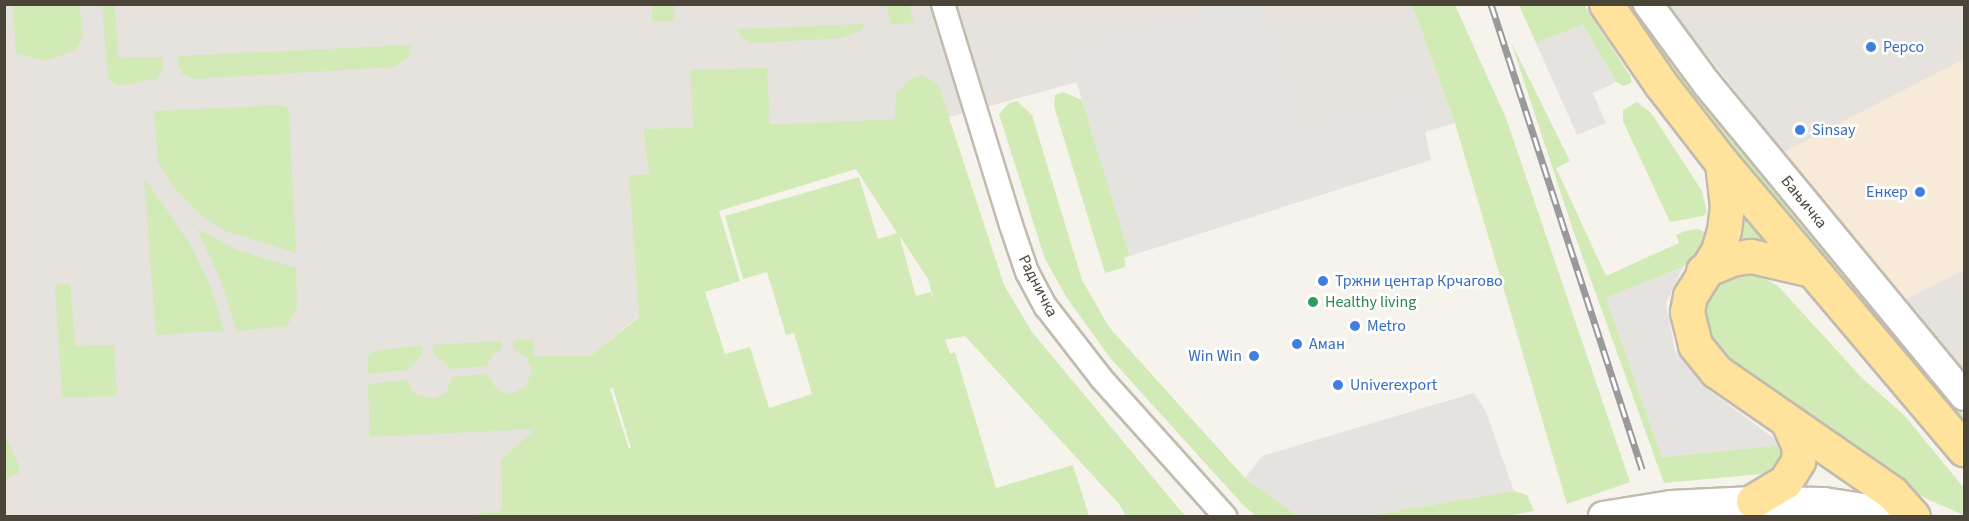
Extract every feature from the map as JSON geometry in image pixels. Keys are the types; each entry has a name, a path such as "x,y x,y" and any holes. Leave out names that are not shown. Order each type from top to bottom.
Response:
{"main road":[{"path":"1606,4 1660,83 1722,163 1965,449"},
{"path":"1722,163 1727,206 1724,230 1718,251 1703,271 1687,312 1695,345 1716,371 1892,494 1913,516"},
{"path":"1703,271 1731,259 1751,256 1812,270"},
{"path":"1753,501 1785,482 1798,461 1799,447 1788,422"}],"street":[{"name":"Радничка","path":"943,4 1011,225 1028,272 1046,307 1101,378 1225,516"},
{"name":"Бањичка","path":"1648,4 1726,108 1965,396"},
{"path":"1603,516 1671,504 1753,501 1824,502 1913,516"}],"shaded area":[{"path":"4,5 1412,5 1455,123 1142,218 1096,77 949,117 643,129 649,174 629,175 639,316 590,356 534,356 538,428 501,459 502,512 479,513 479,516 5,516"},
{"path":"1205,5 1263,5 1300,129 1388,106 1419,102 1431,160 1130,256 1067,51 1207,11"},
{"path":"1667,5 1964,5 1964,59 1784,152"},
{"path":"1583,25 1616,82 1593,93 1606,123 1577,135 1536,43"},
{"path":"1964,59 1964,270 1906,299 1784,152"},
{"path":"1683,267 1666,303 1675,351 1709,390 1783,445 1662,457 1606,298"},
{"path":"1964,270 1964,370 1906,299"},
{"path":"1474,393 1486,412 1514,491 1365,516 1298,516 1245,478 1262,456"}],"green space":[{"path":"13,5 80,5 82,40 74,51 45,61 16,53"},
{"path":"102,5 115,5 118,58 162,57 163,70 156,79 117,86 108,78"},
{"path":"652,5 674,5 674,22 652,22"},
{"path":"886,5 909,5 914,23 891,24"},
{"path":"1412,5 1455,5 1506,118 1630,482 1567,504 1455,123"},
{"path":"1519,5 1584,5 1631,77 1631,83 1623,86 1616,82 1583,25 1536,43"},
{"path":"1626,5 1633,5 1674,64 1964,416 1964,421 1729,146"},
{"path":"864,24 860,31 841,38 752,43 742,38 737,29"},
{"path":"1511,42 1570,161 1556,168 1606,276 1679,243 1676,235 1685,231 1698,229 1706,233 1702,246 1683,267 1606,298 1662,457 1783,445 1783,472 1664,483 1574,233"},
{"path":"411,45 408,58 394,67 195,79 182,74 178,64 178,56"},
{"path":"767,68 770,124 895,119 896,94 909,80 922,75 938,84 1004,285 1032,332 1185,516 1126,516 1119,504 965,336 945,340 950,354 955,352 996,488 1073,465 1089,516 479,516 479,513 502,511 501,459 536,429 370,437 368,384 407,380 413,393 433,399 447,392 452,377 486,374 498,391 512,394 526,386 532,371 526,357 513,348 513,340 533,339 534,356 590,356 639,317 629,175 649,174 643,129 693,127 690,70","holes":["856,169 897,233 878,239 859,177 725,216 743,279 767,272 786,335 794,333 812,394 769,408 750,347 715,357 725,354 705,292 740,281 719,211","899,235 928,279 935,303 931,292 916,296","613,388 631,448 629,449 610,389"]},
{"path":"1063,92 1082,100 1130,256 1124,258 1126,267 1105,273 1054,106 1055,95"},
{"path":"1017,101 1032,115 1082,280 1109,327 1245,478 1298,516 1256,516 1244,506 1111,359 1067,298 1045,259 999,114 1009,103"},
{"path":"1637,102 1652,114 1702,191 1707,213 1703,216 1670,222 1623,121 1623,110"},
{"path":"280,105 287,107 289,115 296,253 223,230 195,210 171,184 158,162 154,111"},
{"path":"144,177 191,246 210,285 224,331 156,335"},
{"path":"1739,208 1769,244 1736,243"},
{"path":"197,229 237,250 296,268 297,307 287,326 236,331 222,283"},
{"path":"1732,271 1756,273 1778,286 1861,377 1905,416 1964,488 1964,515 1927,499 1876,468 1732,366 1709,339 1702,315 1706,293 1714,282"},
{"path":"70,284 75,346 114,345 117,396 62,398 55,285"},
{"path":"502,341 502,349 493,355 486,366 451,369 434,354 433,345"},
{"path":"422,345 422,355 407,370 368,374 368,356 374,351"},
{"path":"4,434 20,467 18,474 5,479"},
{"path":"1514,491 1527,495 1534,511 1506,516 1365,516"}],"railway":[{"path":"1491,4 1642,469"}],"place":[{"name":"Pepco","path":"1871,47"},
{"name":"Sinsay","path":"1800,130"},
{"name":"Енкер","path":"1920,192"},
{"name":"Тржни центар Крчагово","path":"1323,281"},
{"name":"Healthy living","path":"1313,302"},
{"name":"Metro","path":"1355,326"},
{"name":"Аман","path":"1297,344"},
{"name":"Win Win","path":"1254,356"},
{"name":"Univerexport","path":"1338,385"}]}
